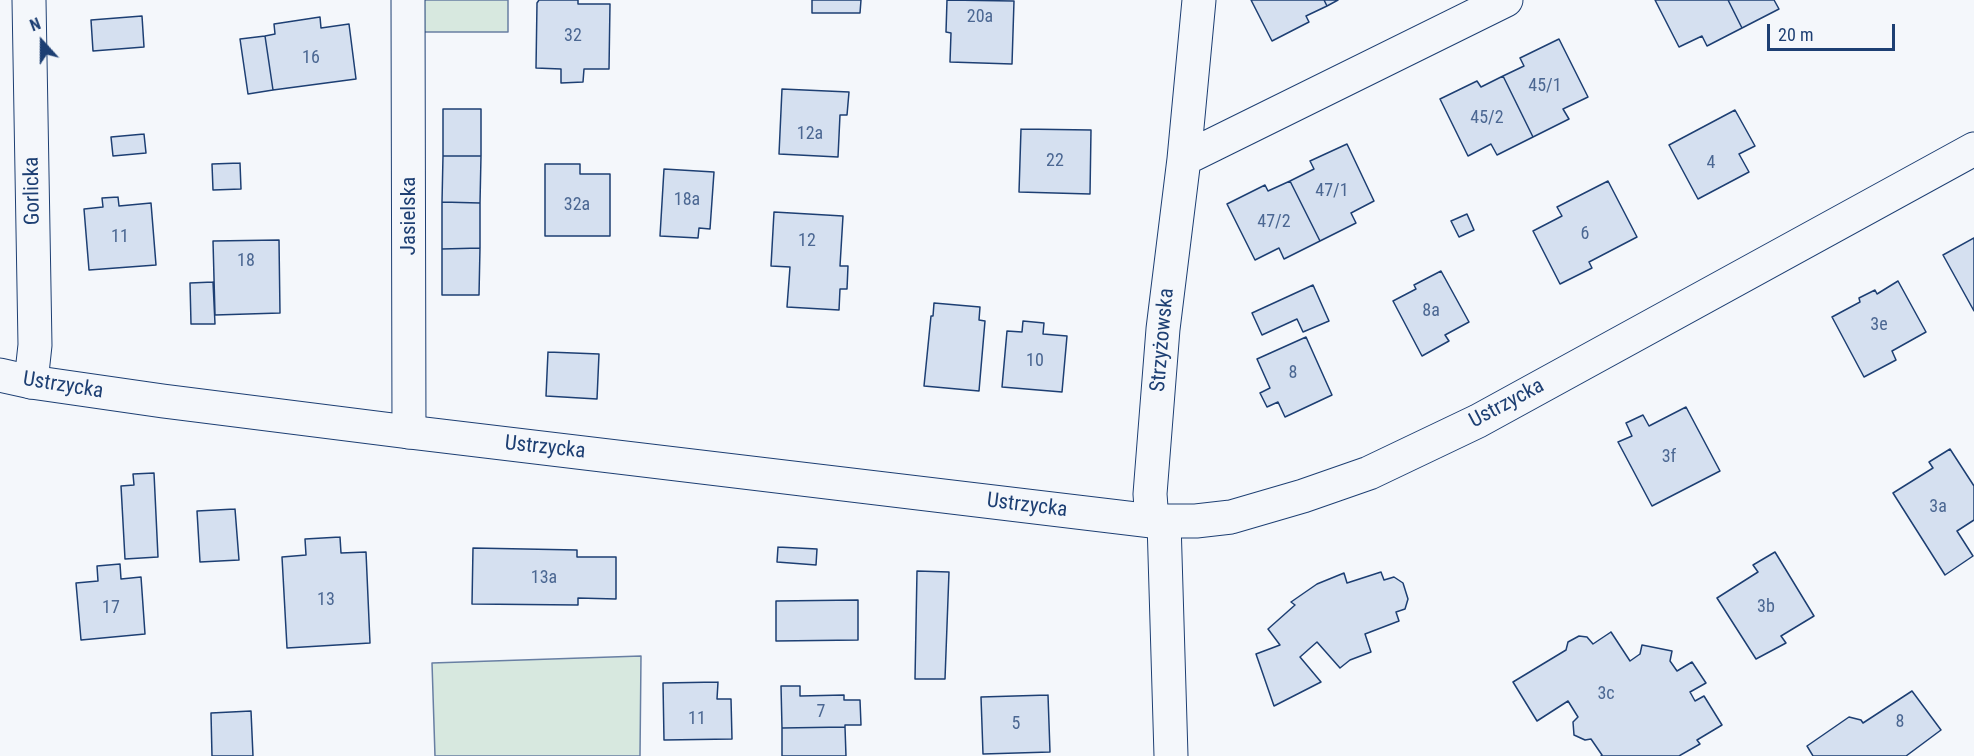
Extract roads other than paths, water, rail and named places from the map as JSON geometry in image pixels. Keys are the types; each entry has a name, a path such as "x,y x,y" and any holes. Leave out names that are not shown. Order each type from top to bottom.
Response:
{"street":[{"name":"Gorlicka","path":"29,0 35,334 31,382"},
{"name":"Jasielska","path":"408,0 409,432"},
{"name":"Strzyżowska","path":"1172,756 1158,522 1150,494 1163,328 1184,159 1199,0"},
{"path":"1184,159 1506,0"},
{"name":"Ustrzycka","path":"0,375 31,382 164,401 409,432 1158,522 1196,521 1246,513 1304,496 1368,473 1478,421 1974,149"}]}
